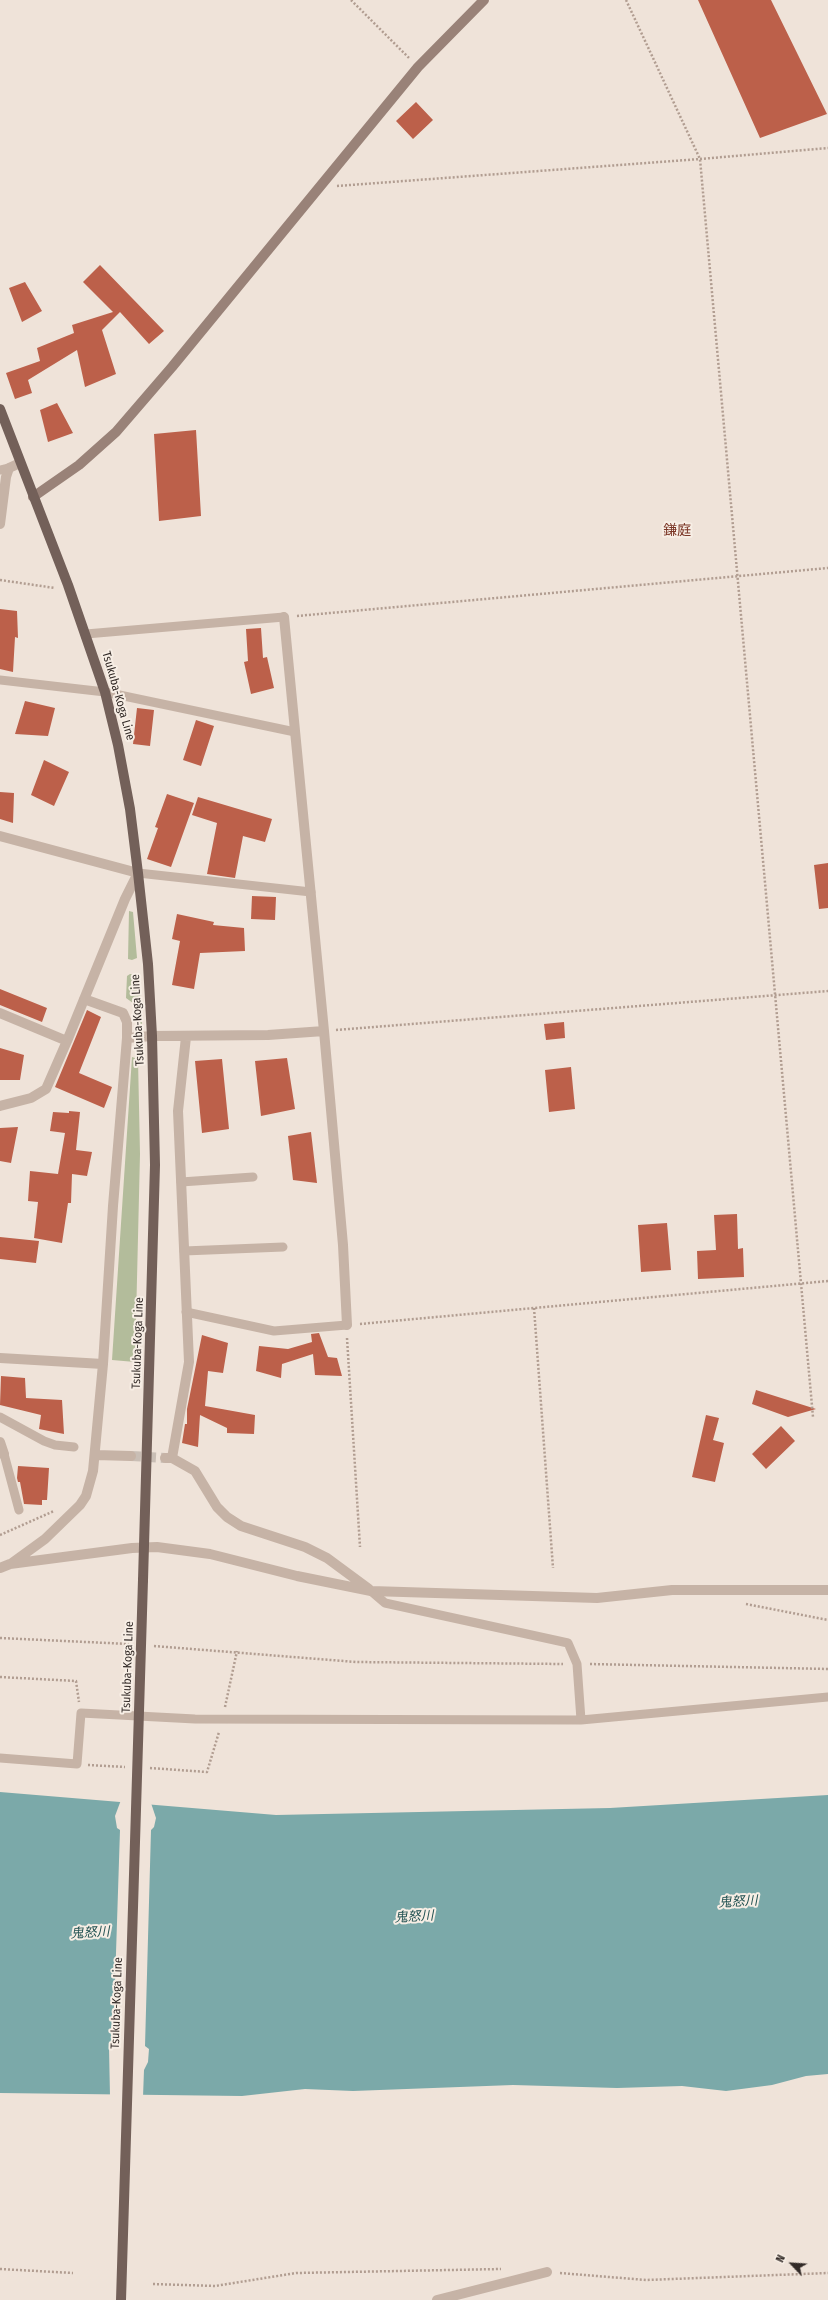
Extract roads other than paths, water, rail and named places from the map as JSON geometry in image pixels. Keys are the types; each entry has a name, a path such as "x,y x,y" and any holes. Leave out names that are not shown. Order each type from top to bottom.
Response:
{"main road":[{"name":"Tsukuba-Koga Line","path":"0,409 3,426 20,463 68,585 105,692 122,766 138,873 148,964 152,1036 155,1165 145,1547 121,2300"}],"street":[{"path":"33,497 79,465 116,432 172,367 326,181 418,67 484,0"},
{"path":"0,524 5,469 20,463"},
{"path":"284,617 324,1031 343,1245 347,1325"},
{"path":"0,836 138,873 125,899 67,1042 46,1089 31,1098 0,1106"},
{"path":"0,1568 10,1564 44,1539 80,1505 90,1485 96,1455 127,1022 123,1014 84,999"},
{"path":"0,1012 67,1042"},
{"path":"127,1038 152,1036 186,1037 268,1035 324,1031"},
{"path":"186,1037 178,1111 189,1362 168,1458 195,1471 217,1507 227,1517 241,1526 279,1537 327,1558 371,1591"},
{"path":"0,1358 103,1364"},
{"path":"0,1442 2,1454"},
{"path":"96,1455 131,1456"},
{"path":"0,1561 10,1564 145,1547 210,1554 312,1580 371,1591 597,1598 672,1590 828,1590"},
{"path":"437,2300 547,2272"}],"lane":[{"path":"86,634 284,617"},
{"path":"0,680 105,692 295,732"},
{"path":"138,873 311,892"},
{"path":"181,1182 253,1177"},
{"path":"184,1251 283,1247"},
{"path":"186,1312 274,1331 347,1325"},
{"path":"0,1416 44,1441 55,1445 74,1447"},
{"path":"2,1454 19,1510"},
{"path":"371,1591 385,1603 568,1643 577,1664 581,1720"},
{"path":"0,1758 77,1764 81,1713 222,1719 581,1720 828,1698"}],"water":[{"name":"鬼怒川","path":"0,1792 276,1815 610,1808 828,1795 828,2074 806,2076 772,2085 726,2091 682,2086 617,2088 513,2085 353,2091 305,2089 242,2096 0,2093"}],"tunnel":[{"path":"131,1456 165,1458"}],"district":[{"name":"鎌庭","path":"677,531"}]}
